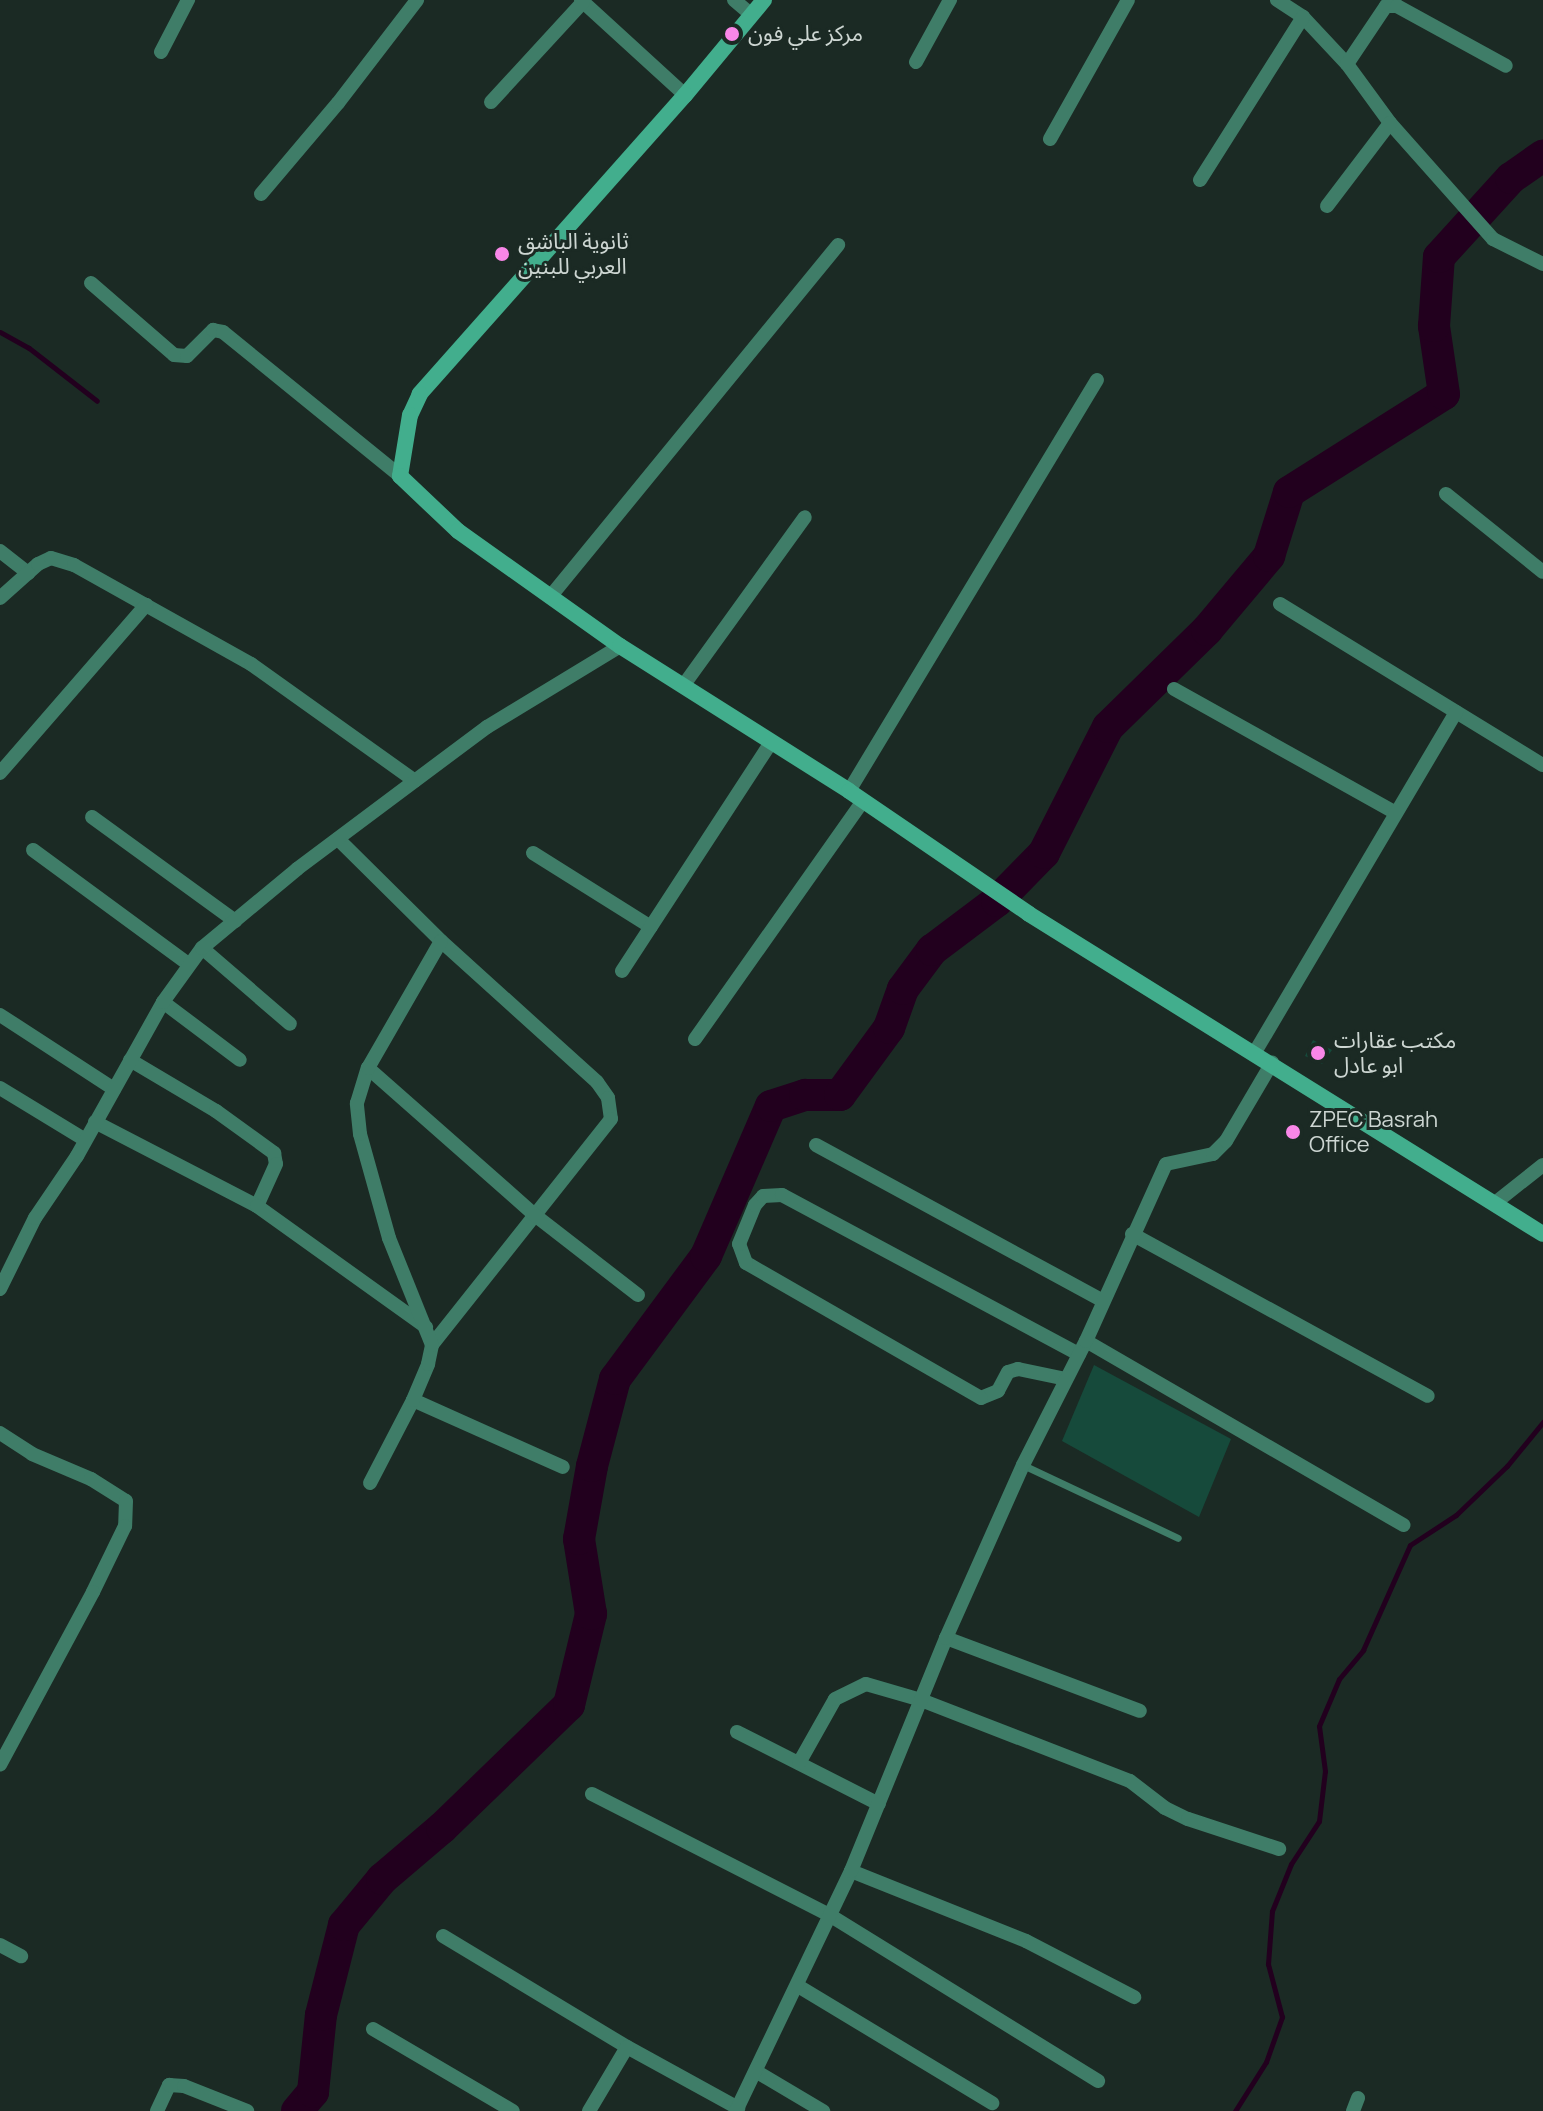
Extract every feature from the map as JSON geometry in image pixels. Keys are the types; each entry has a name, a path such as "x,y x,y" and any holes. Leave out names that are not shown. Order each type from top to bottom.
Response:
{"main road":[{"path":"764,0 685,95 420,394 410,415 400,476 458,531 620,646 856,796 1029,914 1543,1234"}],"street":[{"path":"161,52 188,0"},
{"path":"261,194 338,103 417,0"},
{"path":"734,0 752,15"},
{"path":"916,62 950,0"},
{"path":"1050,139 1128,0"},
{"path":"1277,0 1303,17 1347,64 1390,123 1493,239 1543,264"},
{"path":"491,102 582,1 685,95"},
{"path":"1347,64 1386,6 1397,6 1506,66"},
{"path":"1200,180 1303,17"},
{"path":"1327,206 1390,123"},
{"path":"550,597 838,245"},
{"path":"91,283 174,355 187,356 213,330 223,332 400,476"},
{"path":"695,1039 856,796 1097,380"},
{"path":"1446,494 1543,572"},
{"path":"683,686 805,517"},
{"path":"0,551 28,573"},
{"path":"0,598 51,558 61,559 251,664 415,781"},
{"path":"1280,604 1543,765"},
{"path":"0,773 146,605"},
{"path":"0,1289 6,1263 95,1122 163,1002 202,948 338,839 487,727 620,646"},
{"path":"1174,689 1396,813"},
{"path":"1255,1052 1456,712"},
{"path":"622,971 771,742"},
{"path":"92,817 235,921"},
{"path":"338,839 441,941 597,1082 608,1098 611,1119 432,1345 428,1364 413,1400 370,1483"},
{"path":"33,850 188,964"},
{"path":"533,853 651,927"},
{"path":"432,1345 389,1238 360,1134 357,1103 368,1068 441,941"},
{"path":"202,948 290,1024"},
{"path":"163,1002 240,1060"},
{"path":"0,1015 114,1089"},
{"path":"130,1060 216,1111 274,1153 276,1164 257,1206"},
{"path":"443,1936 737,2109 831,1916 946,1638 1023,1465 1082,1347 1166,1164 1179,1158 1213,1154 1226,1141 1272,1063"},
{"path":"368,1068 536,1216 638,1295"},
{"path":"0,1088 84,1139"},
{"path":"95,1122 257,1206 426,1327"},
{"path":"816,1145 1101,1300"},
{"path":"1495,1203 1543,1165"},
{"path":"1066,1379 1018,1369 1008,1372 998,1391 981,1398 746,1263 739,1244 755,1205 772,1193 782,1195 1082,1347 1404,1525"},
{"path":"1132,1234 1428,1396"},
{"path":"413,1400 563,1467"},
{"path":"0,1433 32,1454 91,1479 126,1501 125,1526 0,1765"},
{"path":"946,1638 1140,1711"},
{"path":"799,1763 835,1699 850,1689 866,1684 921,1700 1130,1781 1165,1808 1188,1819 1279,1849"},
{"path":"737,1732 879,1804"},
{"path":"592,1794 831,1916 1098,2081"},
{"path":"851,1871 1026,1941 1134,1997"},
{"path":"0,1945 21,1956"},
{"path":"798,1986 992,2103"},
{"path":"373,2029 513,2111"},
{"path":"589,2111 627,2047"},
{"path":"757,2072 823,2111"},
{"path":"157,2111 169,2085 184,2086 247,2111"}],"lane":[{"path":"1023,1465 1178,1538"}],"building":[{"name":"مكتب عقارات ابو عادل","path":"1313,1040 1332,1050 1322,1064 1305,1056"},
{"path":"1094,1365 1231,1439 1199,1517 1062,1441"}],"waterway":[{"path":"297,2111 313,2092 321,2015 344,1925 382,1879 442,1828 569,1705 591,1614 579,1539 592,1466 615,1379 706,1256 771,1106 805,1095 840,1095 889,1028 903,989 932,950 997,901 1044,853 1108,727 1207,630 1269,556 1289,492 1444,394 1434,326 1439,257 1511,178 1543,156"},
{"path":"0,332 29,348 97,401"},
{"path":"1235,2111 1266,2062 1282,2017 1268,1964 1272,1911 1291,1864 1319,1821 1325,1771 1319,1726 1339,1679 1363,1650 1410,1545 1456,1515 1507,1466 1543,1422"}],"place":[{"name":"مركز علي فون","path":"732,34"},
{"name":"ثانوية الباشق العربي للبنين","path":"502,254"},
{"name":"مكتب عقارات ابو عادل","path":"1318,1053"},
{"name":"ZPEC Basrah Office","path":"1293,1132"}]}
